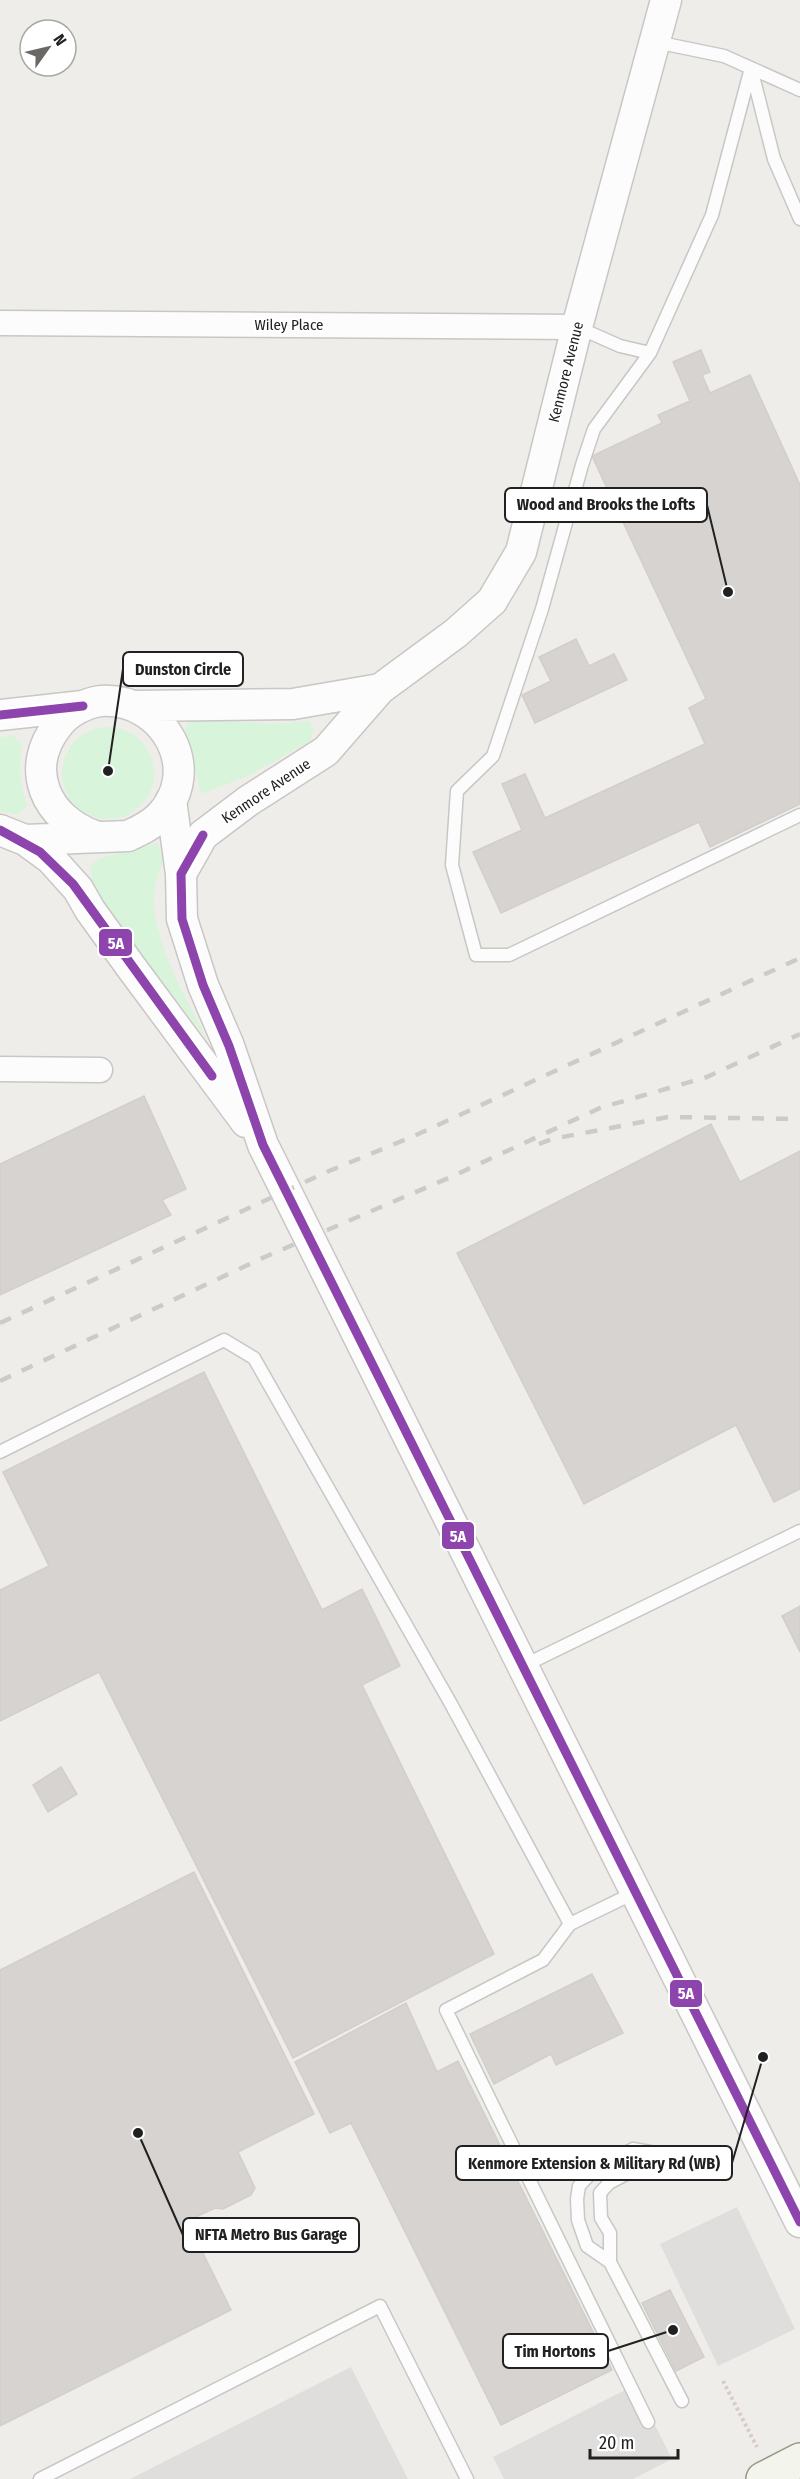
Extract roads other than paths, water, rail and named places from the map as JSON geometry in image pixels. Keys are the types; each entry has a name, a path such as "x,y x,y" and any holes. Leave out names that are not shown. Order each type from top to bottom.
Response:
{"main road":[{"path":"763,2479 800,2460"}],"street":[{"name":"Kenmore Avenue","path":"666,0 577,327 521,552 492,601 456,633 380,689 326,751 193,820 181,874 182,919 202,985 229,1046 263,1145 800,2222"},
{"name":"Wiley Place","path":"0,323 577,327"},
{"name":"Kenmore Avenue","path":"136,706 293,704 380,689"},
{"path":"2,713 117,701 136,706 155,717 170,735 177,756 178,779 193,820 159,817 143,830 120,837 12,835"},
{"path":"77,887 45,791 41,772 43,752 51,734 63,718 83,706"},
{"path":"45,791 53,807 64,820 79,830 95,836"},
{"path":"12,835 51,859 77,887"},
{"name":"Kenmore Avenue","path":"77,887 90,910 124,958 263,1145"},
{"path":"0,1069 100,1070"}],"lane":[{"path":"656,42 724,56 800,90"},
{"path":"751,68 774,159 800,219"},
{"path":"751,68 712,215 650,353 594,429 542,609 493,756 457,790 452,865 476,955 509,955 800,815"},
{"path":"577,327 620,346 650,353"},
{"path":"0,1452 224,1340 254,1358 445,1694 570,1924"},
{"path":"523,1666 800,1531"},
{"path":"636,1892 570,1924 543,1960 446,2010 648,2422"},
{"path":"610,2262 587,2246 578,2220 579,2186 593,2171 633,2149 650,2152 670,2168"},
{"path":"650,2152 643,2165 609,2183 600,2193 601,2218 610,2233 610,2262 682,2401"},
{"path":"40,2479 380,2307 467,2479"}],"railway":[{"path":"0,1323 800,958"},
{"path":"0,1381 267,1256 453,1176 600,1108 707,1077 800,1034"},
{"path":"539,1144 552,1139 668,1117 800,1119"}],"place":[{"name":"Wood and Brooks the Lofts","path":"728,592"},
{"name":"Dunston Circle","path":"108,771"},
{"name":"Kenmore Extension & Military Rd (WB)","path":"763,2057"},
{"name":"NFTA Metro Bus Garage","path":"138,2133"},
{"name":"Tim Hortons","path":"673,2330"}]}
